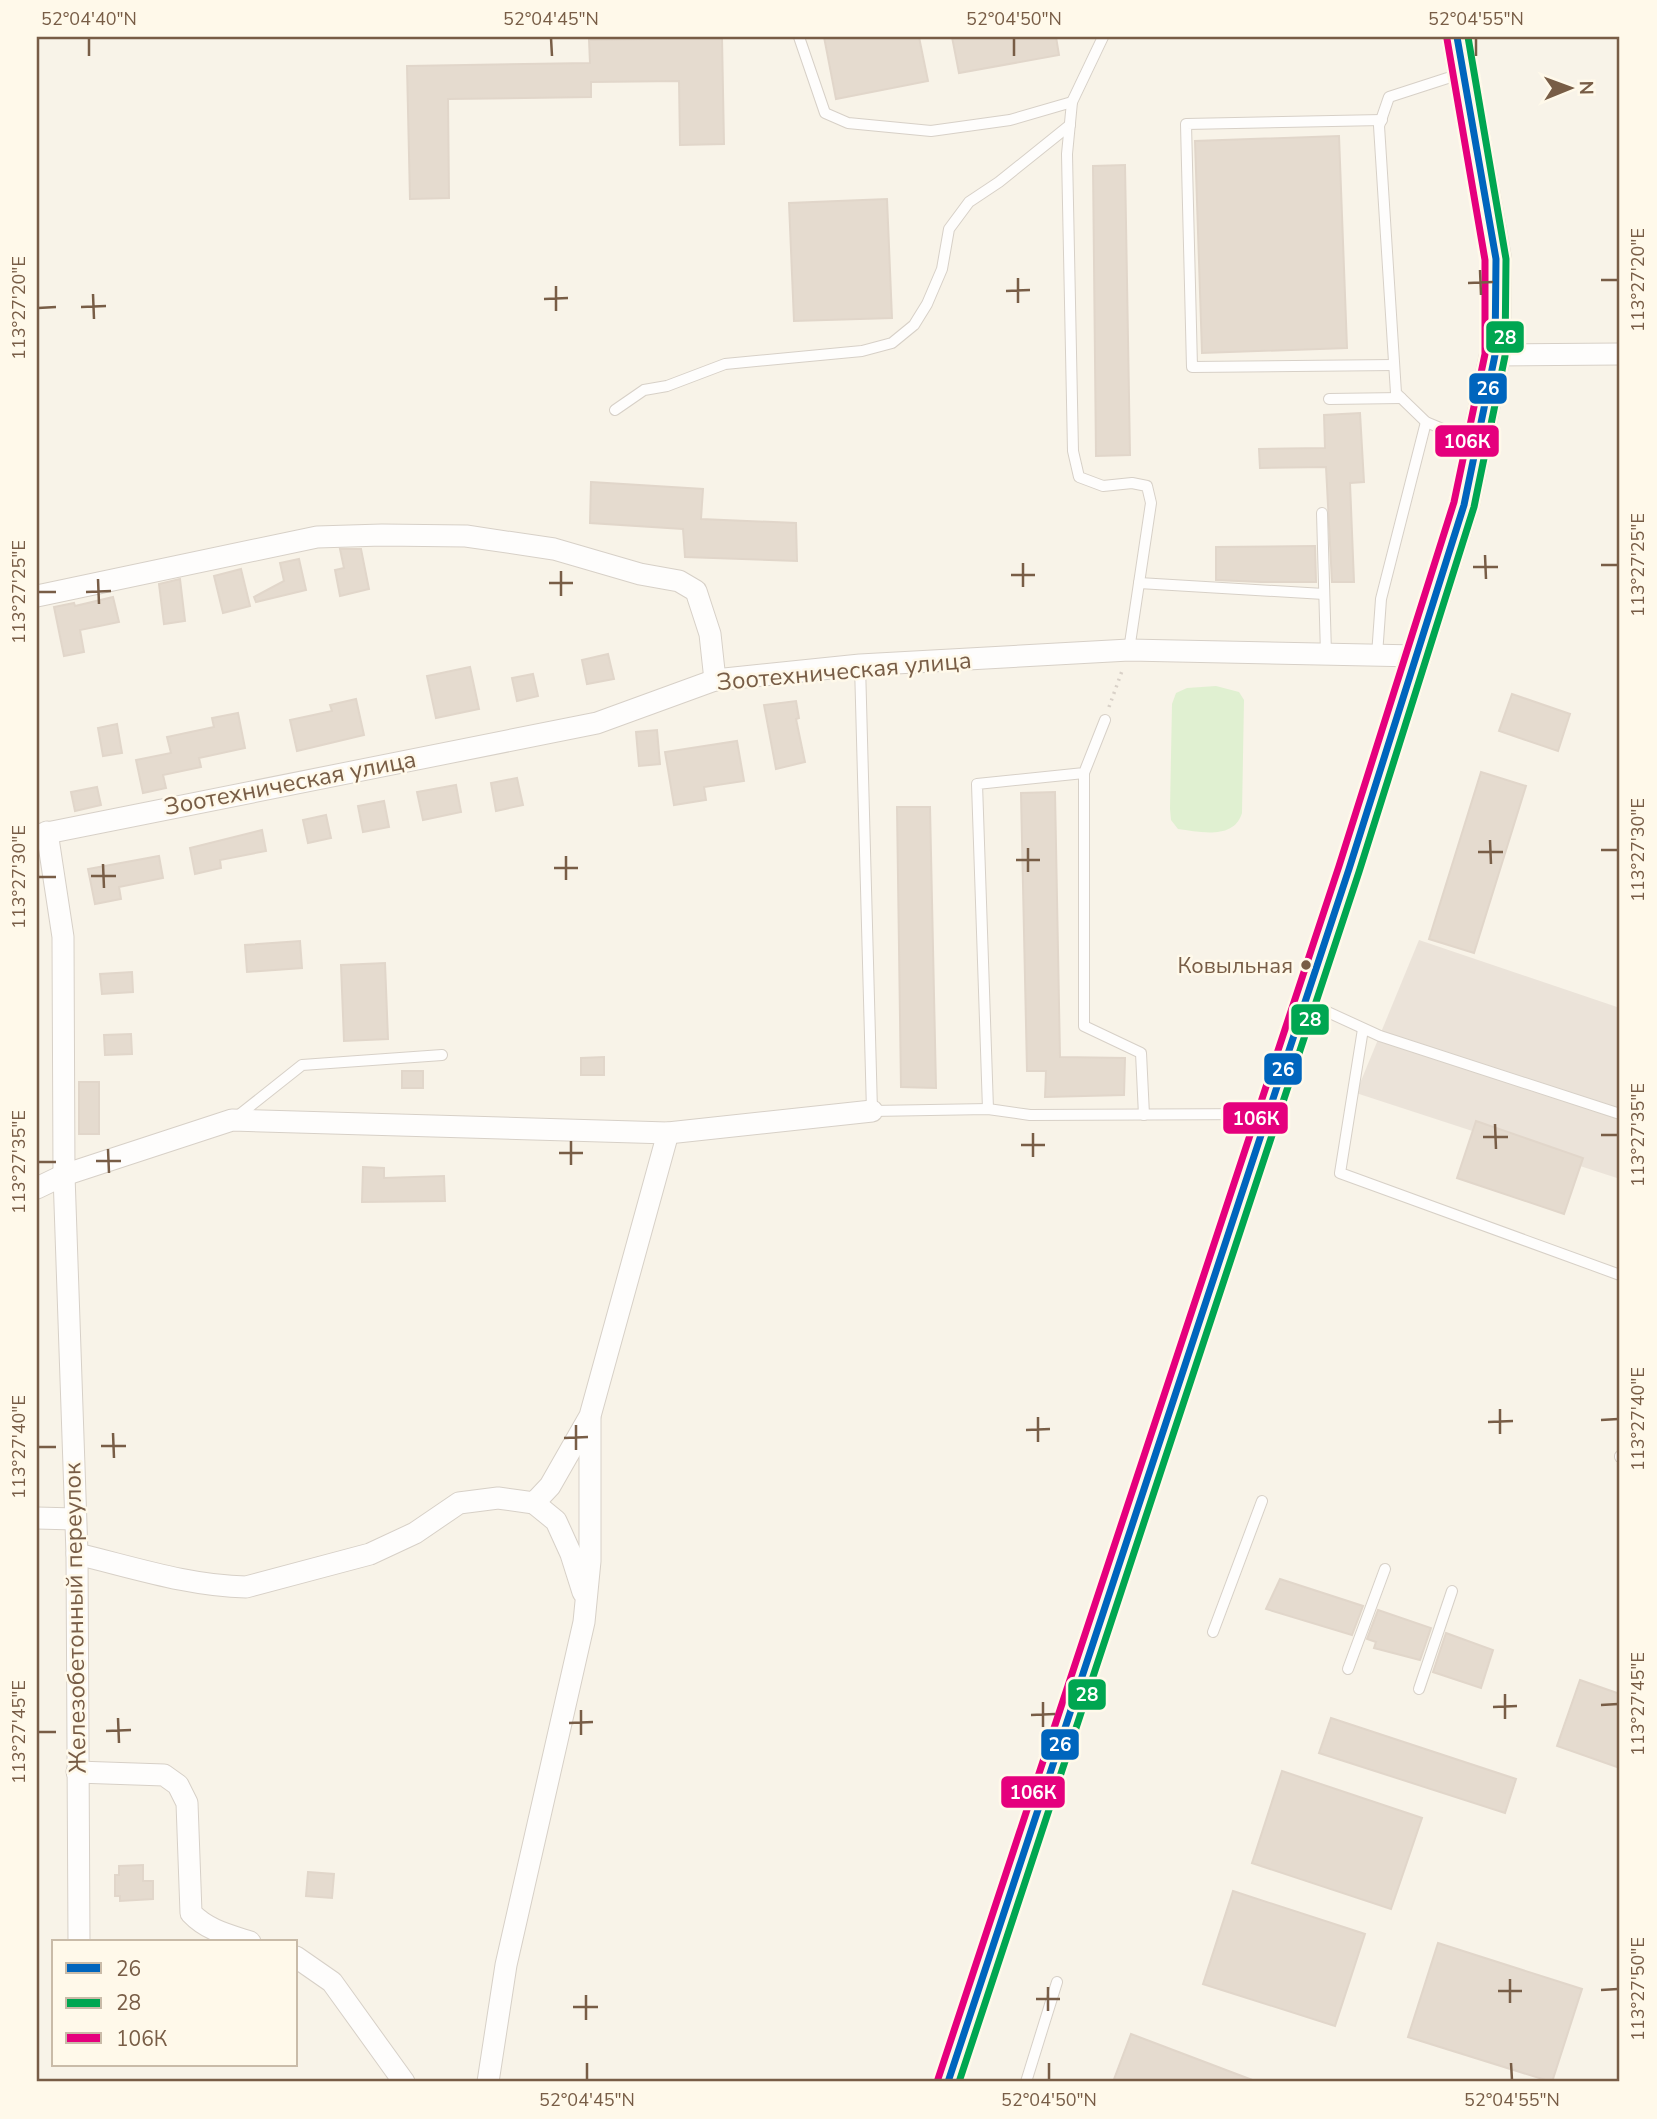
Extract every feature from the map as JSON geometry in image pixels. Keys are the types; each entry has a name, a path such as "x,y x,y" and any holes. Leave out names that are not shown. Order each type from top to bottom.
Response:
{"main road":[{"path":"948,2082 1305,1002 1464,505 1495,355 1496,259 1457,37"}],"street":[{"path":"1495,355 1620,354"},
{"path":"37,596 317,537 466,536 554,549 640,574 679,581 696,591 710,634 715,680"},
{"name":"Зоотехническая улица","path":"42,834 597,723 715,680 860,664 1129,650 1416,656"},
{"name":"Железобетонный переулок","path":"42,834 63,937 64,1175 77,1554 79,1940"},
{"path":"37,1188 64,1175 232,1120 668,1133 872,1111"},
{"path":"534,1503 550,1486 590,1416 668,1133"},
{"path":"488,2082 506,1965 584,1622 590,1561 590,1416"},
{"path":"77,1554 225,1587 246,1587 370,1554 415,1533 459,1503 498,1499 534,1503 556,1521 571,1554 586,1601"},
{"path":"37,1518 75,1519"},
{"path":"77,1772 164,1775 178,1785 187,1803 191,1913 201,1924 243,1940"},
{"path":"298,1958 332,1982 404,2082"}],"lane":[{"path":"799,37 825,113 848,123 931,131 1010,120 1072,103"},
{"path":"1103,37 1072,103 1067,154 1073,451 1079,477 1103,486 1132,483 1147,486 1151,503 1129,650"},
{"path":"1463,73 1390,97 1379,127 1396,393 1426,422 1477,443"},
{"path":"1381,120 1186,124 1192,367 1394,365"},
{"path":"615,410 644,390 667,386 725,363 862,351 892,343 914,325 927,304 942,269 949,229 970,202 1070,125"},
{"path":"1329,399 1401,398"},
{"path":"1377,655 1381,599 1426,422"},
{"path":"1322,513 1326,654"},
{"path":"1139,583 1324,594"},
{"path":"860,664 872,1111 988,1109 1030,1115 1268,1114"},
{"path":"1105,720 1084,774 1084,1026 1141,1054 1144,1115"},
{"path":"988,1109 977,784 1084,774"},
{"path":"1305,1002 1380,1036 1620,1114"},
{"path":"1363,1029 1340,1173 1620,1275"},
{"path":"232,1120 302,1065 442,1055"},
{"path":"1213,1632 1262,1501"},
{"path":"1348,1669 1385,1569"},
{"path":"1419,1689 1452,1591"},
{"path":"1026,2082 1057,1982"}],"path":[{"path":"1105,720 1129,650"}],"shaded area":[{"path":"1419,940 1620,1008 1620,1179 1356,1093"}],"green space":[{"path":"1216,686 1239,692 1244,700 1242,813 1238,822 1224,831 1178,829 1171,820 1170,809 1172,704 1176,693 1187,688"}],"building":[{"path":"824,37 919,37 928,81 836,99"},
{"path":"952,37 1056,37 1059,55 959,73"},
{"path":"722,38 724,144 680,145 679,81 591,82 591,97 448,99 449,198 410,199 407,66 590,63 589,40"},
{"path":"1339,136 1347,348 1202,353 1195,141"},
{"path":"1125,165 1130,455 1096,456 1093,166"},
{"path":"887,199 892,318 794,321 789,203"},
{"path":"1360,413 1364,482 1350,483 1354,582 1332,582 1326,467 1260,468 1259,449 1325,448 1324,415"},
{"path":"591,482 703,489 701,519 796,523 797,561 685,557 683,529 590,523"},
{"path":"1315,546 1316,582 1216,580 1216,547"},
{"path":"340,549 361,549 369,589 340,596 335,570 344,568"},
{"path":"299,559 306,590 256,602 254,597 284,581 280,563"},
{"path":"241,569 250,606 223,613 214,576"},
{"path":"180,579 185,621 164,624 159,584"},
{"path":"113,597 119,622 80,630 84,652 64,656 54,607 74,603 75,606"},
{"path":"608,654 614,679 587,684 582,660"},
{"path":"470,667 479,709 436,718 427,676"},
{"path":"533,674 538,696 517,701 512,678"},
{"path":"1512,694 1570,714 1558,751 1499,731"},
{"path":"356,699 364,735 297,751 290,720 332,711 330,705"},
{"path":"796,701 799,718 796,719 805,762 776,769 764,705"},
{"path":"238,713 245,748 199,758 201,767 163,775 166,788 143,793 136,760 171,753 167,737 214,727 212,718"},
{"path":"117,724 122,753 103,756 98,728"},
{"path":"657,730 660,764 639,766 636,732"},
{"path":"737,741 744,781 704,787 706,800 674,805 665,752"},
{"path":"1481,772 1526,786 1474,953 1429,939"},
{"path":"517,778 523,805 496,811 491,783"},
{"path":"456,785 461,812 423,820 417,792"},
{"path":"97,787 101,805 75,811 71,792"},
{"path":"1055,792 1060,1057 1125,1058 1124,1095 1045,1097 1046,1071 1027,1071 1021,793"},
{"path":"384,801 389,827 363,832 358,806"},
{"path":"897,807 930,807 936,1088 901,1087"},
{"path":"326,815 331,838 308,843 303,820"},
{"path":"262,830 266,851 220,860 221,868 195,874 190,848"},
{"path":"159,856 163,878 119,887 121,899 95,904 88,869"},
{"path":"300,941 302,968 247,972 245,945"},
{"path":"385,963 388,1039 344,1041 341,965"},
{"path":"132,972 133,992 102,994 100,974"},
{"path":"131,1034 132,1054 105,1055 104,1035"},
{"path":"604,1057 604,1075 581,1075 581,1058"},
{"path":"402,1071 423,1071 423,1088 402,1088"},
{"path":"79,1082 99,1082 99,1134 79,1134"},
{"path":"1476,1121 1583,1158 1564,1214 1457,1178"},
{"path":"363,1167 384,1168 384,1178 444,1176 445,1201 362,1202"},
{"path":"1280,1579 1363,1606 1352,1635 1266,1609"},
{"path":"1378,1610 1431,1628 1420,1660 1374,1648 1376,1642 1367,1639"},
{"path":"1446,1633 1493,1650 1481,1688 1433,1672"},
{"path":"1580,1680 1620,1694 1620,1768 1557,1746"},
{"path":"1331,1718 1516,1779 1505,1813 1319,1753"},
{"path":"1282,1771 1422,1818 1391,1909 1252,1863"},
{"path":"143,1865 143,1881 153,1881 153,1899 120,1901 120,1896 115,1896 115,1875 119,1875 119,1866"},
{"path":"308,1872 334,1874 332,1898 306,1896"},
{"path":"1233,1891 1365,1934 1335,2026 1203,1984"},
{"path":"1438,1943 1582,1989 1552,2082 1408,2037"},
{"path":"1131,2034 1255,2081 1255,2082 1113,2082"}],"transit line":[{"name":"26","path":"948,2082 1349,869 1464,505 1495,355 1496,259 1457,37"},
{"name":"28","path":"959,2082 1359,872 1474,507 1505,356 1506,259 1468,37"},
{"name":"106К","path":"938,2079 1339,866 1454,502 1485,354 1485,260 1447,39"}],"place":[{"name":"Ковыльная","path":"1306,965"}]}
